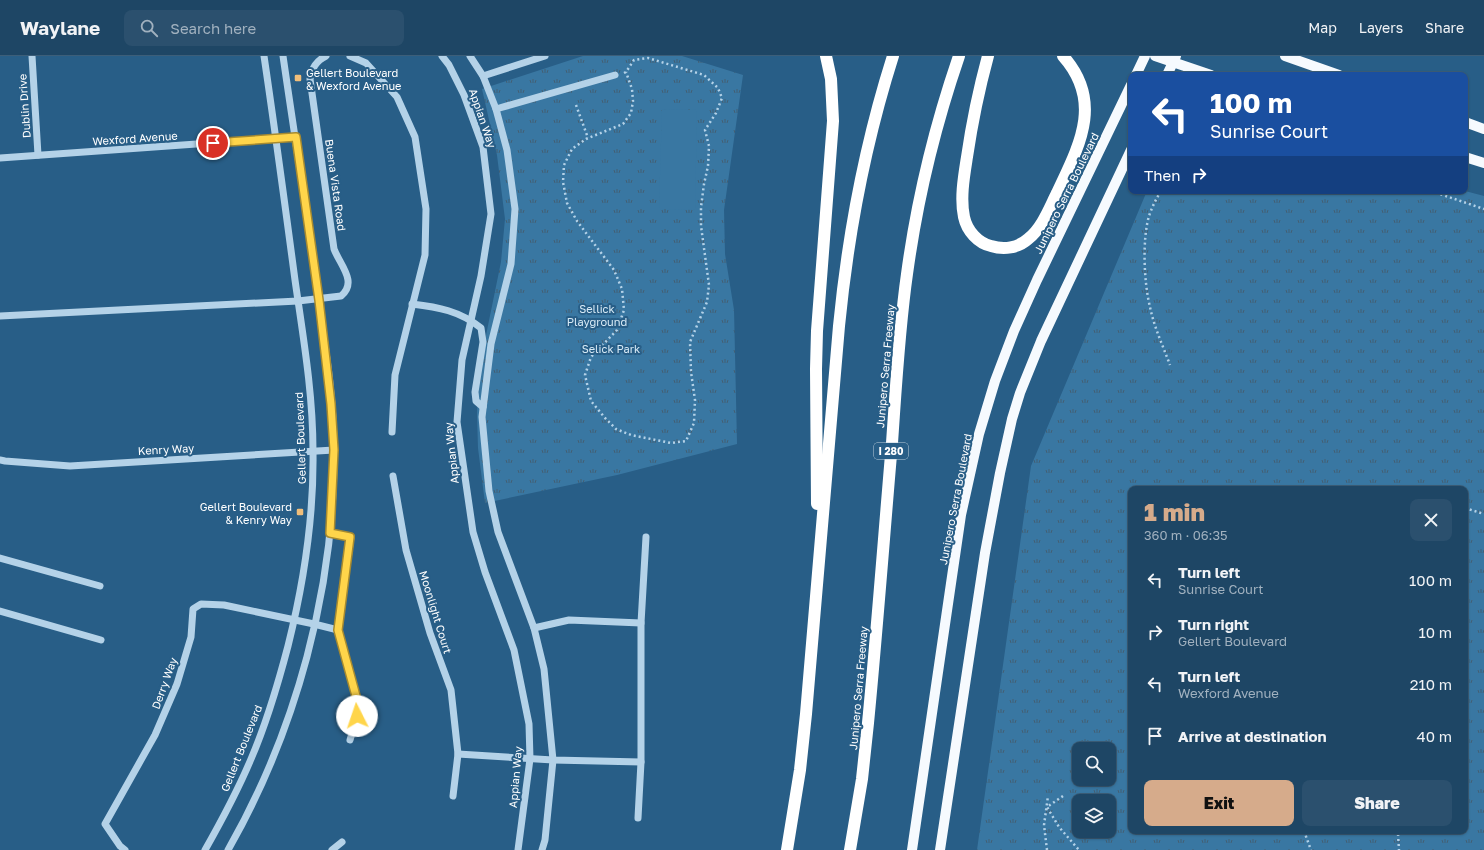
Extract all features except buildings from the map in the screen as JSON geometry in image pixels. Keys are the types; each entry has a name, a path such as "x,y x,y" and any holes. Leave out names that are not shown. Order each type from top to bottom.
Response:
{"highway":[{"path":"818,575 816,369 819,302 833,121 831,79 826,56"},
{"path":"787,850 804,742 838,326 848,242 858,187 871,132 893,56"},
{"name":"Junipero Serra Freeway","path":"850,850 862,779 869,717 907,275 927,166 941,112 959,56"},
{"path":"988,56 981,82 969,145 963,187 963,210 966,223 977,239 989,246 1002,248 1013,247 1022,243 1035,232 1054,199 1082,136 1086,112 1084,95 1078,77 1063,56"}],"main road":[{"path":"1137,72 1145,56"},
{"path":"1156,56 1174,59 1204,72"},
{"path":"1285,56 1330,72"},
{"path":"1168,72 1174,59"},
{"name":"Junipero Serra Boulevard","path":"912,850 962,515 972,460 981,428 995,381 1014,330 1128,91"},
{"path":"1468,123 1484,129"},
{"path":"940,850 985,553 1012,419 1020,393 1044,335 1128,156"},
{"path":"1468,158 1484,163"},
{"path":"1111,192 1128,165"}],"street":[{"name":"Dublin Drive","path":"32,56 38,155"},
{"name":"Gellert Boulevard","path":"205,850 236,793 252,757 281,674 303,582 309,538 314,452 312,405 264,56"},
{"path":"228,850 254,802 273,758 300,679 321,592 330,533 334,450 331,404 319,300 283,56"},
{"name":"Buena Vista Road","path":"319,300 341,296 346,292 348,286 347,272 334,249 310,79 312,69 318,60 326,56"},
{"path":"350,56 366,63 397,97 415,137 426,209 425,255 394,375 392,432"},
{"name":"Appian Way","path":"442,56 449,65 464,95 483,147 491,214 486,250 462,360 457,422 473,532 485,572 514,650 529,724 530,759 518,850"},
{"name":"Appian Way","path":"470,56 483,76 496,109 507,150 515,209 511,264 491,344 482,417 489,491 498,532 534,628 544,669 553,760 545,840 542,850"},
{"path":"483,76 545,56"},
{"path":"496,109 615,75"},
{"name":"Wexford Avenue","path":"0,158 296,137"},
{"path":"0,316 319,300"},
{"path":"412,304 430,306 460,314 481,328 483,336 475,392 476,400 483,407"},
{"name":"Kenry Way","path":"0,460 70,466 334,450"},
{"name":"Moonlight Court","path":"393,476 406,550 430,633 451,690 458,754 453,796"},
{"path":"330,533 350,537 338,630 356,696 357,716 350,740"},
{"path":"638,818 641,762 641,623 646,537"},
{"path":"0,558 100,586"},
{"name":"Derry Way","path":"125,850 120,846 105,824 155,735 177,684 191,637 193,609 201,604 224,605 295,619"},
{"path":"0,611 101,640"},
{"path":"295,619 338,630"},
{"path":"534,628 570,620 641,623"},
{"path":"458,754 530,759 641,762"},
{"path":"332,850 342,842"}],"path":[{"path":"648,58 704,75 718,88 722,98 716,113 705,130 709,146 708,166 701,206 709,285 707,302 690,342 691,372 695,400 694,423 686,442 671,443 631,435 616,429 591,400 586,375 591,357 617,330 624,310 622,290 614,270 577,221 568,203 563,182 564,165 572,149 588,138 623,124 631,113 633,101 632,89 626,72 634,60 648,58"},
{"path":"576,105 588,138"},
{"path":"1160,194 1151,211 1146,234 1147,283 1150,306 1156,329 1170,364"},
{"path":"1439,194 1484,209"},
{"path":"1468,509 1484,514"},
{"path":"1046,850 1044,825 1048,796"},
{"path":"1047,807 1063,796"},
{"path":"1047,807 1059,827 1079,850"},
{"path":"1305,834 1311,850"},
{"path":"1398,834 1399,850"}],"green space":[{"name":"Selick Park","path":"583,56 682,56 743,75 724,210 725,254 734,310 737,444 617,475 485,503 478,448 477,412 479,381 483,350 501,262 505,219 497,155 482,89"},
{"path":"662,109 697,110 695,210 659,209"},
{"path":"1468,192 1484,196 1484,850 977,850 1031,466 1146,194 1468,194"}],"place":[{"name":"Gellert Boulevard & Wexford Avenue","path":"298,78"},
{"name":"Gellert Boulevard & Kenry Way","path":"300,512"}],"route":[{"path":"213,143 296,137 319,300 331,404 334,450 330,533 350,537 338,630 356,696 357,716"}],"park label":[{"name":"Sellick Playground","path":"597,314"}]}
